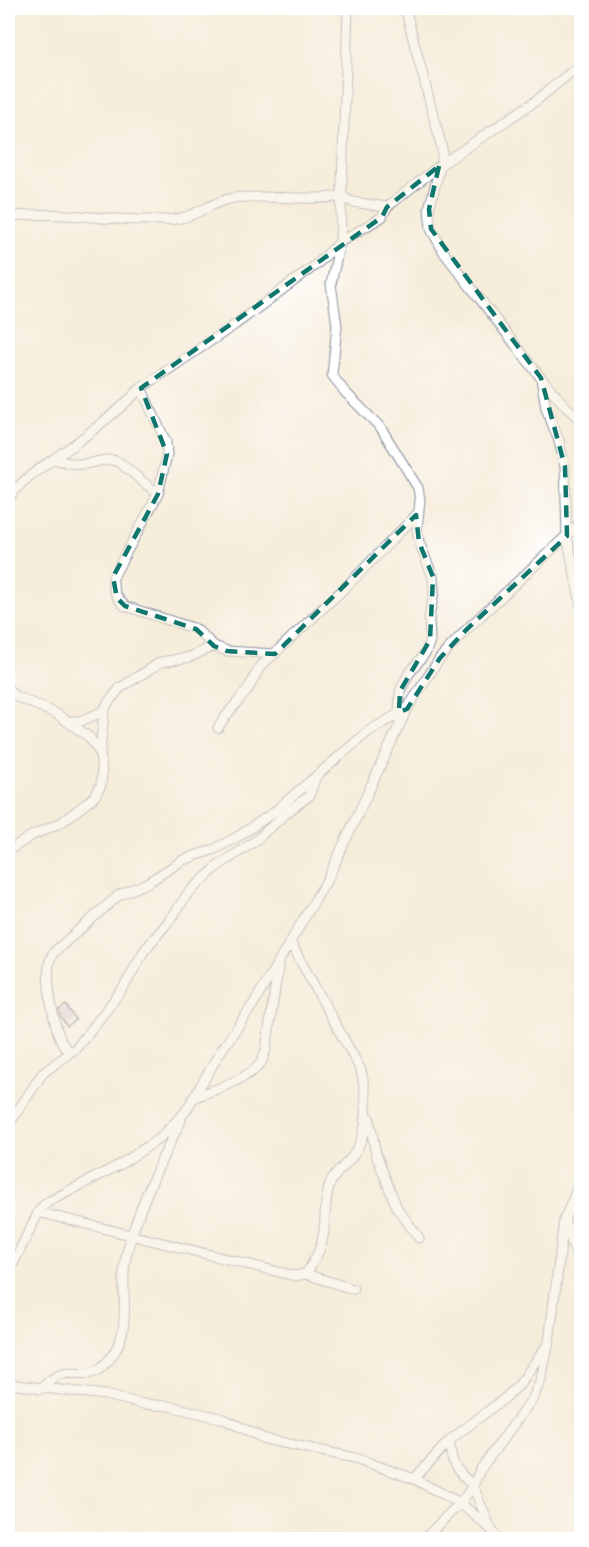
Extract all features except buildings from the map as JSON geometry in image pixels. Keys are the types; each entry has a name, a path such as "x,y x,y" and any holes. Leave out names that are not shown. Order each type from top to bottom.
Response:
{"street":[{"path":"348,8 340,242 331,284 337,326 332,375 345,392 381,428 418,488 419,542 433,577 434,592 429,618 430,640 426,652 408,675 400,691 403,711"},
{"path":"405,8 427,98 440,136 441,160 429,209 431,230 445,254 541,378 566,407 582,421"},
{"path":"8,500 25,479 131,399 141,388 236,324 317,264 340,242 382,217 387,207 439,166 537,100 582,63"},
{"path":"8,217 32,213 144,220 181,218 215,203 231,199 293,196 324,199 342,196 352,202 387,207"},
{"path":"541,378 546,408 559,441 565,467 567,536 582,610"},
{"path":"141,388 166,442 167,454 158,494 113,577 113,587 117,598 125,606 196,628 214,646 227,651 274,654"},
{"path":"54,459 70,464 113,459 158,494"},
{"path":"218,728 226,714 248,689 253,676 351,582 418,512"},
{"path":"39,1389 62,1374 97,1372 110,1359 119,1345 124,1328 126,1302 125,1264 144,1199 157,1167 219,1054 254,1003 328,878 403,711 440,658 466,630 582,521"},
{"path":"8,851 31,836 62,822 95,796 102,782 100,753 104,711 113,695 130,679 161,662 190,657 214,646"},
{"path":"8,689 14,695 67,721 88,737 100,753"},
{"path":"67,721 81,721 104,711"},
{"path":"69,1053 61,1041 55,1018 49,981 51,955 119,895 147,883 183,860 215,849 239,836 274,812 315,779 369,731 403,711"},
{"path":"8,1126 42,1074 69,1053 88,1034 124,987 144,951 168,923 188,893 218,866 255,841 309,796 315,779"},
{"path":"290,942 361,1070 376,1154 397,1208 419,1238"},
{"path":"193,1098 253,1071 261,1062 266,1050 279,960"},
{"path":"306,1274 317,1257 323,1237 329,1184 358,1146 363,1136 367,1110"},
{"path":"8,1274 38,1212 48,1202 121,1164 160,1138 186,1111"},
{"path":"423,1539 460,1503 473,1486 480,1470 533,1398 541,1378 549,1342 564,1220 582,1177"},
{"path":"38,1212 295,1276 306,1274 353,1289"},
{"path":"564,1220 582,1272"},
{"path":"414,1479 450,1440 519,1385 549,1342"},
{"path":"8,1384 105,1395 143,1404 169,1406 224,1419 265,1439 356,1458 414,1479 460,1503 491,1529 499,1539"},
{"path":"450,1440 450,1454 454,1466 473,1486 491,1529"}],"highlighted area":[{"path":"439,166 429,209 431,229 541,378 565,467 567,536 466,630 440,658 407,709 399,712 400,691 430,640 433,577 419,542 416,515 275,654 227,651 214,646 196,629 125,606 117,598 113,577 158,494 167,454 141,388 382,217 387,207"}]}
